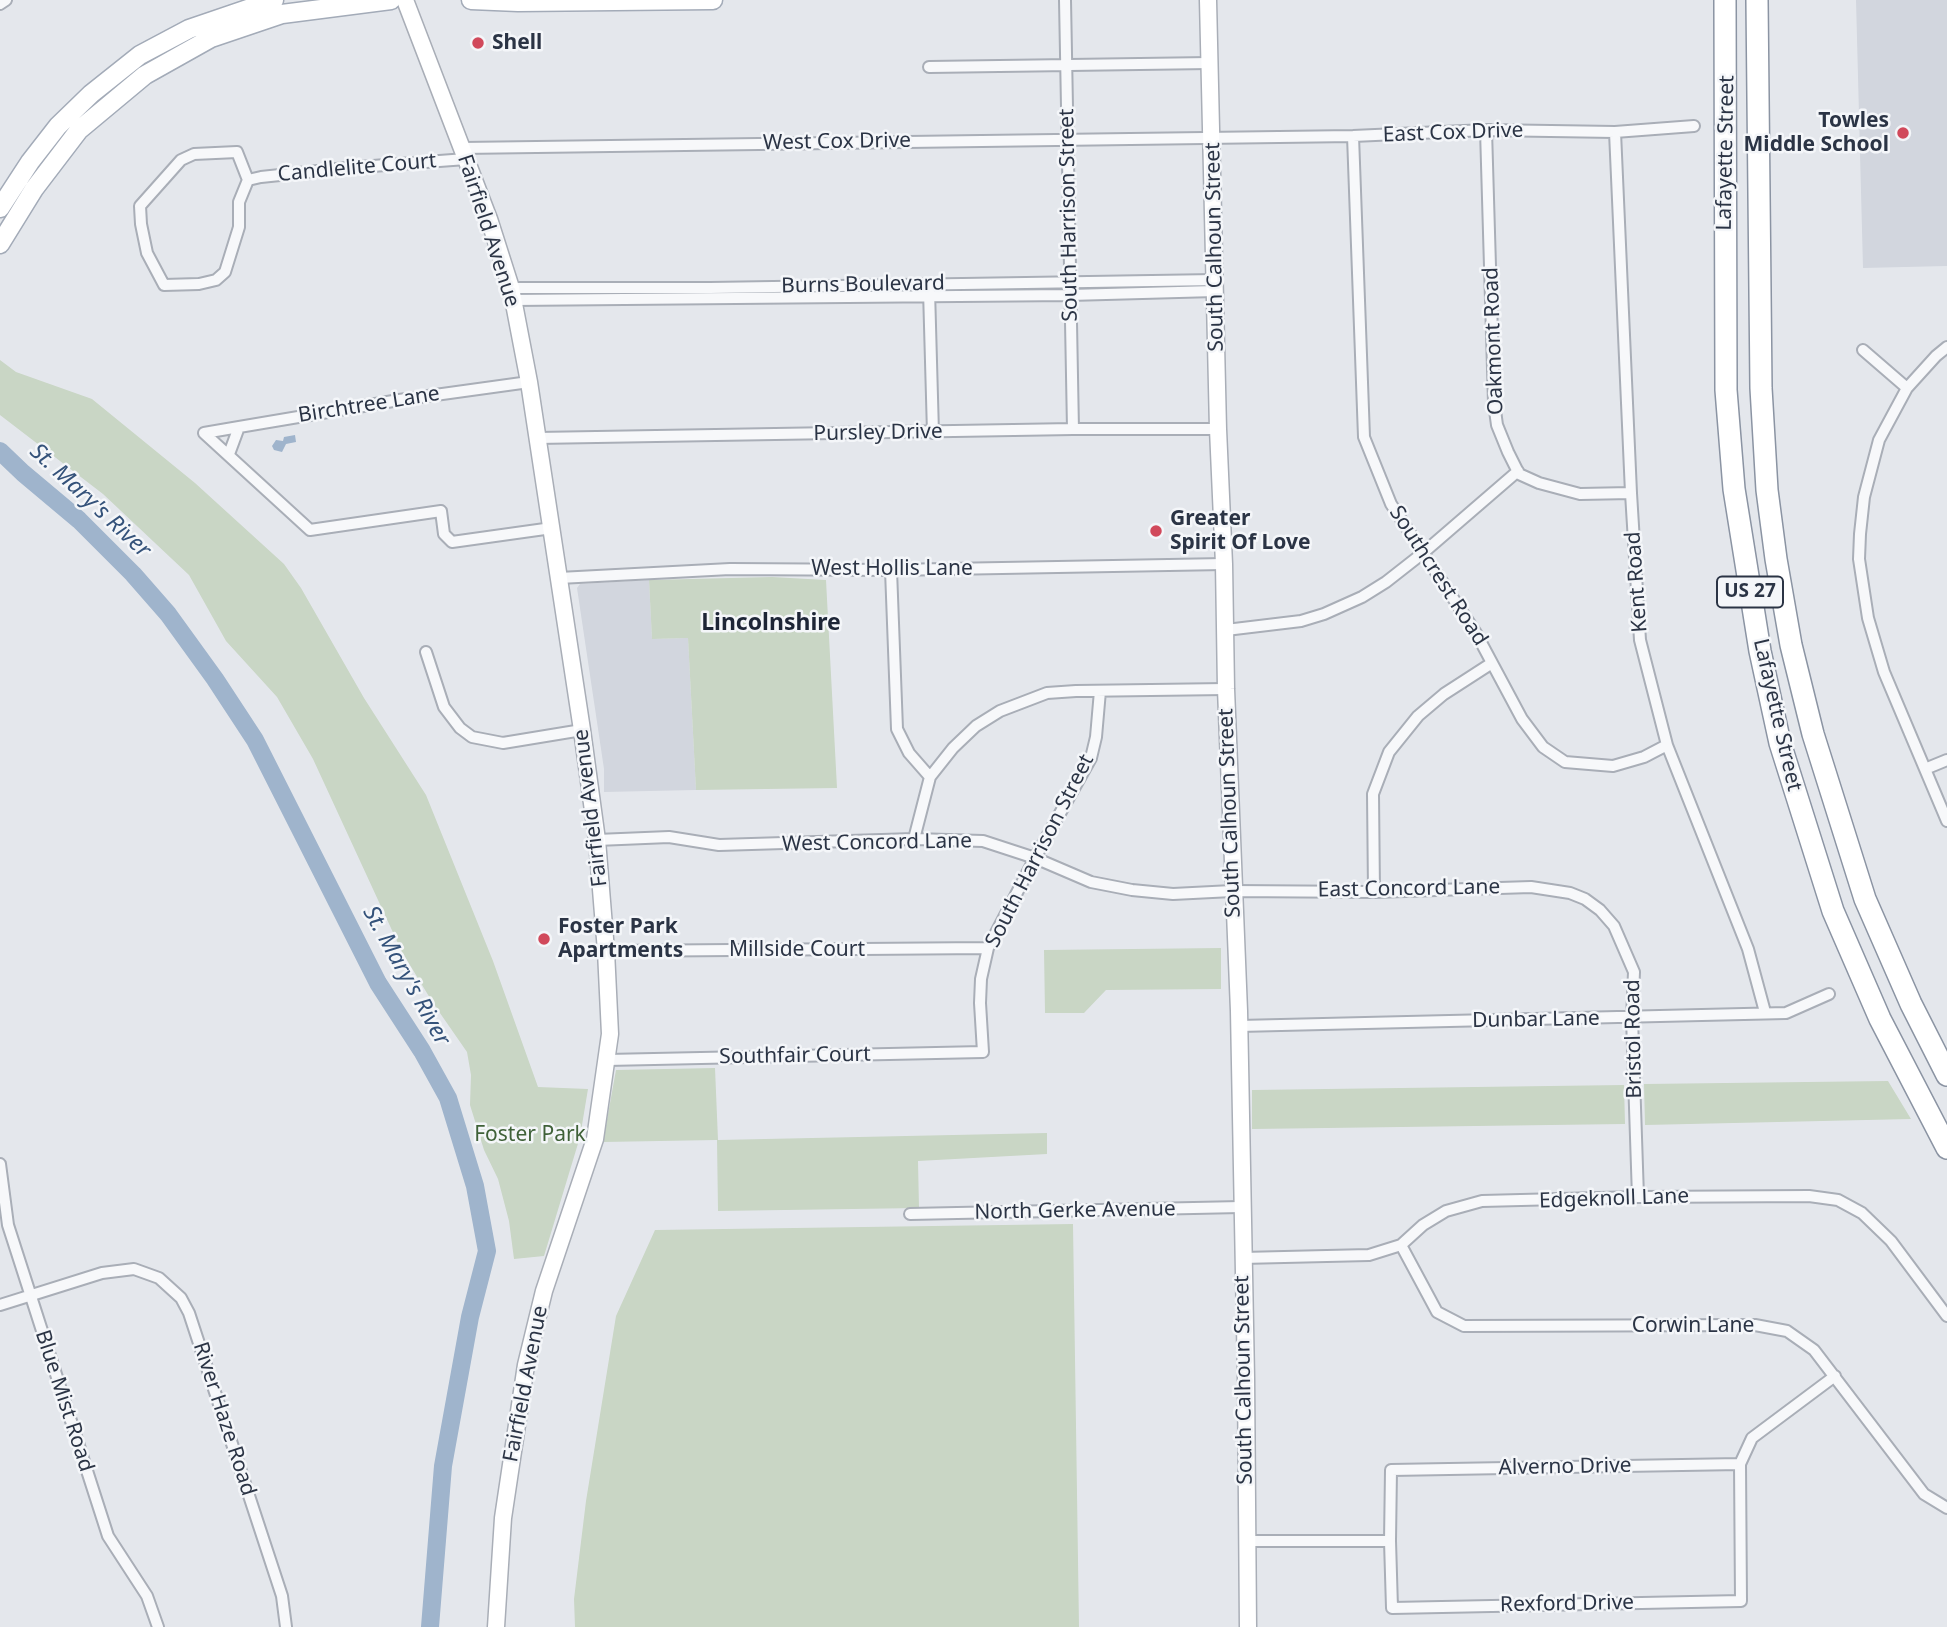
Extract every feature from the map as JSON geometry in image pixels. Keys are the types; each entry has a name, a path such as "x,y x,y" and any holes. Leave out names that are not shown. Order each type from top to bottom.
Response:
{"highway":[{"name":"Lafayette Street","path":"1725,0 1726,390 1734,489 1760,651 1780,743 1833,911 1880,1019 1947,1148"},
{"name":"Lafayette Street","path":"1757,0 1761,388 1767,490 1788,633 1813,734 1865,899 1911,1004 1947,1075"}],"main road":[{"path":"0,208 58,126 91,94 140,55 188,29 274,0"},
{"path":"0,244 34,189 79,130 145,75 211,38 282,15 391,0"},
{"name":"Fairfield Avenue","path":"405,0 489,219 512,294 529,382 582,730 597,840 606,951 610,1034 595,1139 544,1291 526,1365 503,1518 496,1627"},
{"path":"471,0 713,0"},
{"name":"South Calhoun Street","path":"1209,0 1218,429 1239,1026 1248,1627"}],"street":[{"path":"0,4 6,0"},
{"name":"South Harrison Street","path":"1065,0 1073,429"},
{"path":"929,67 1210,64"},
{"name":"East Cox Drive","path":"1212,138 1353,136 1486,130 1615,132 1694,126"},
{"name":"Oakmont Road","path":"1486,130 1494,403 1497,425 1518,471"},
{"name":"Kent Road","path":"1615,132 1630,493 1640,640 1667,746 1748,948 1765,1012"},
{"name":"Southcrest Road","path":"1353,136 1364,437 1391,504 1476,633 1522,719 1543,747 1565,762 1613,766 1644,757 1667,746"},
{"name":"West Cox Drive","path":"464,153 1212,138"},
{"name":"Candlelite Court","path":"237,152 248,180 239,202 239,227 225,272 216,280 199,284 164,285 147,253 140,206 181,160 194,154 237,152"},
{"name":"Candlelite Court","path":"248,180 464,153"},
{"name":"Burns Boulevard","path":"512,294 929,290 1070,283 1215,285"},
{"name":"Burns Boulevard","path":"929,290 1070,295 1215,285"},
{"path":"929,290 933,433"},
{"path":"1947,347 1907,388 1888,421 1873,459 1862,513 1859,559 1865,604 1875,647 1947,821"},
{"path":"1863,350 1907,388"},
{"name":"Birchtree Lane","path":"229,454 204,433 400,400 529,382"},
{"path":"239,427 229,454 310,530 441,511 444,534 452,541 552,528"},
{"name":"Pursley Drive","path":"537,438 1218,429"},
{"path":"1226,630 1279,625 1324,614 1362,597 1423,553 1518,471 1539,483 1580,494 1630,493"},
{"name":"West Hollis Lane","path":"559,578 730,569 891,570 1224,564"},
{"path":"891,570 897,729 909,753 930,777"},
{"path":"426,652 444,707 460,728 472,737 503,743 582,730"},
{"path":"1374,892 1373,794 1389,752 1418,716 1444,694 1492,663"},
{"path":"914,839 930,777 975,726 1000,711 1046,693 1226,689"},
{"name":"South Harrison Street","path":"982,1052 979,1003 988,948 1091,758 1096,737 1100,691"},
{"path":"1925,769 1947,760"},
{"name":"West Concord Lane","path":"597,840 669,837 719,845 914,839 983,841 1035,858 1091,882 1173,894 1233,891"},
{"name":"East Concord Lane","path":"1233,891 1374,892 1531,887 1554,889 1584,899"},
{"name":"Bristol Road","path":"1584,899 1600,910 1614,926 1634,972 1632,1018 1638,1196"},
{"name":"Millside Court","path":"606,951 988,948"},
{"name":"Dunbar Lane","path":"1239,1026 1786,1013 1829,994"},
{"name":"Southfair Court","path":"607,1060 982,1052"},
{"name":"Blue Mist Road","path":"0,1164 8,1225 108,1536 147,1596 158,1627"},
{"name":"Edgeknoll Lane","path":"1242,1258 1369,1255 1401,1245 1423,1225 1446,1211 1482,1201 1638,1196 1810,1196 1838,1200 1862,1213 1891,1241 1947,1316"},
{"name":"North Gerke Avenue","path":"910,1214 1241,1207"},
{"name":"Corwin Lane","path":"1401,1245 1437,1312 1464,1326 1755,1325 1787,1331 1814,1350 1924,1494 1947,1508"},
{"name":"River Haze Road","path":"30,1296 102,1273 134,1269 159,1278 181,1298 189,1313 282,1596 286,1627"},
{"path":"0,1305 30,1296"},
{"path":"1740,1464 1752,1438 1835,1376"},
{"name":"Alverno Drive","path":"1390,1541 1391,1470 1740,1464"},
{"name":"Rexford Drive","path":"1390,1541 1392,1608 1741,1601 1740,1464"},
{"path":"1246,1541 1390,1541"}],"shaded area":[{"name":"Towles Middle School","path":"1856,0 1947,0 1947,266 1863,268"},
{"path":"649,580 652,639 688,638 696,790 604,792 604,769 577,588 580,584"}],"green space":[{"name":"Foster Park","path":"0,360 16,372 92,399 195,483 284,564 301,588 364,698 426,795 493,961 538,1087 588,1089 580,1137 544,1256 514,1259 509,1221 498,1179 484,1150 470,1105 471,1075 467,1052 402,952 313,759 277,697 226,641 189,575 103,494 0,415"},
{"path":"772,577 826,580 837,788 696,790 688,638 652,639 649,580"},
{"path":"1221,948 1221,989 1106,990 1084,1013 1045,1013 1044,950"},
{"path":"715,1068 718,1140 1047,1133 1047,1154 918,1161 919,1208 718,1211 717,1140 603,1142 616,1070"},
{"path":"1888,1081 1911,1119 1645,1125 1644,1084"},
{"path":"1624,1085 1625,1124 1252,1129 1252,1090"},
{"path":"1073,1224 1079,1627 575,1627 574,1599 586,1501 616,1316 655,1230"}],"water":[{"path":"295,435 296,442 286,444 282,452 274,450 272,446 276,440 283,441 284,437"}],"waterway":[{"name":"St. Mary's River","path":"0,451 79,520 133,574 168,614 215,679 255,740 378,983 422,1051 448,1098 475,1186 487,1251 470,1317 443,1466 430,1627"}],"place":[{"name":"Shell","path":"478,43"},
{"name":"Towles Middle School","path":"1903,133"},
{"name":"Greater Spirit Of Love","path":"1156,531"},
{"name":"Foster Park Apartments","path":"544,939"}],"district":[{"name":"Lincolnshire","path":"771,623"}]}
